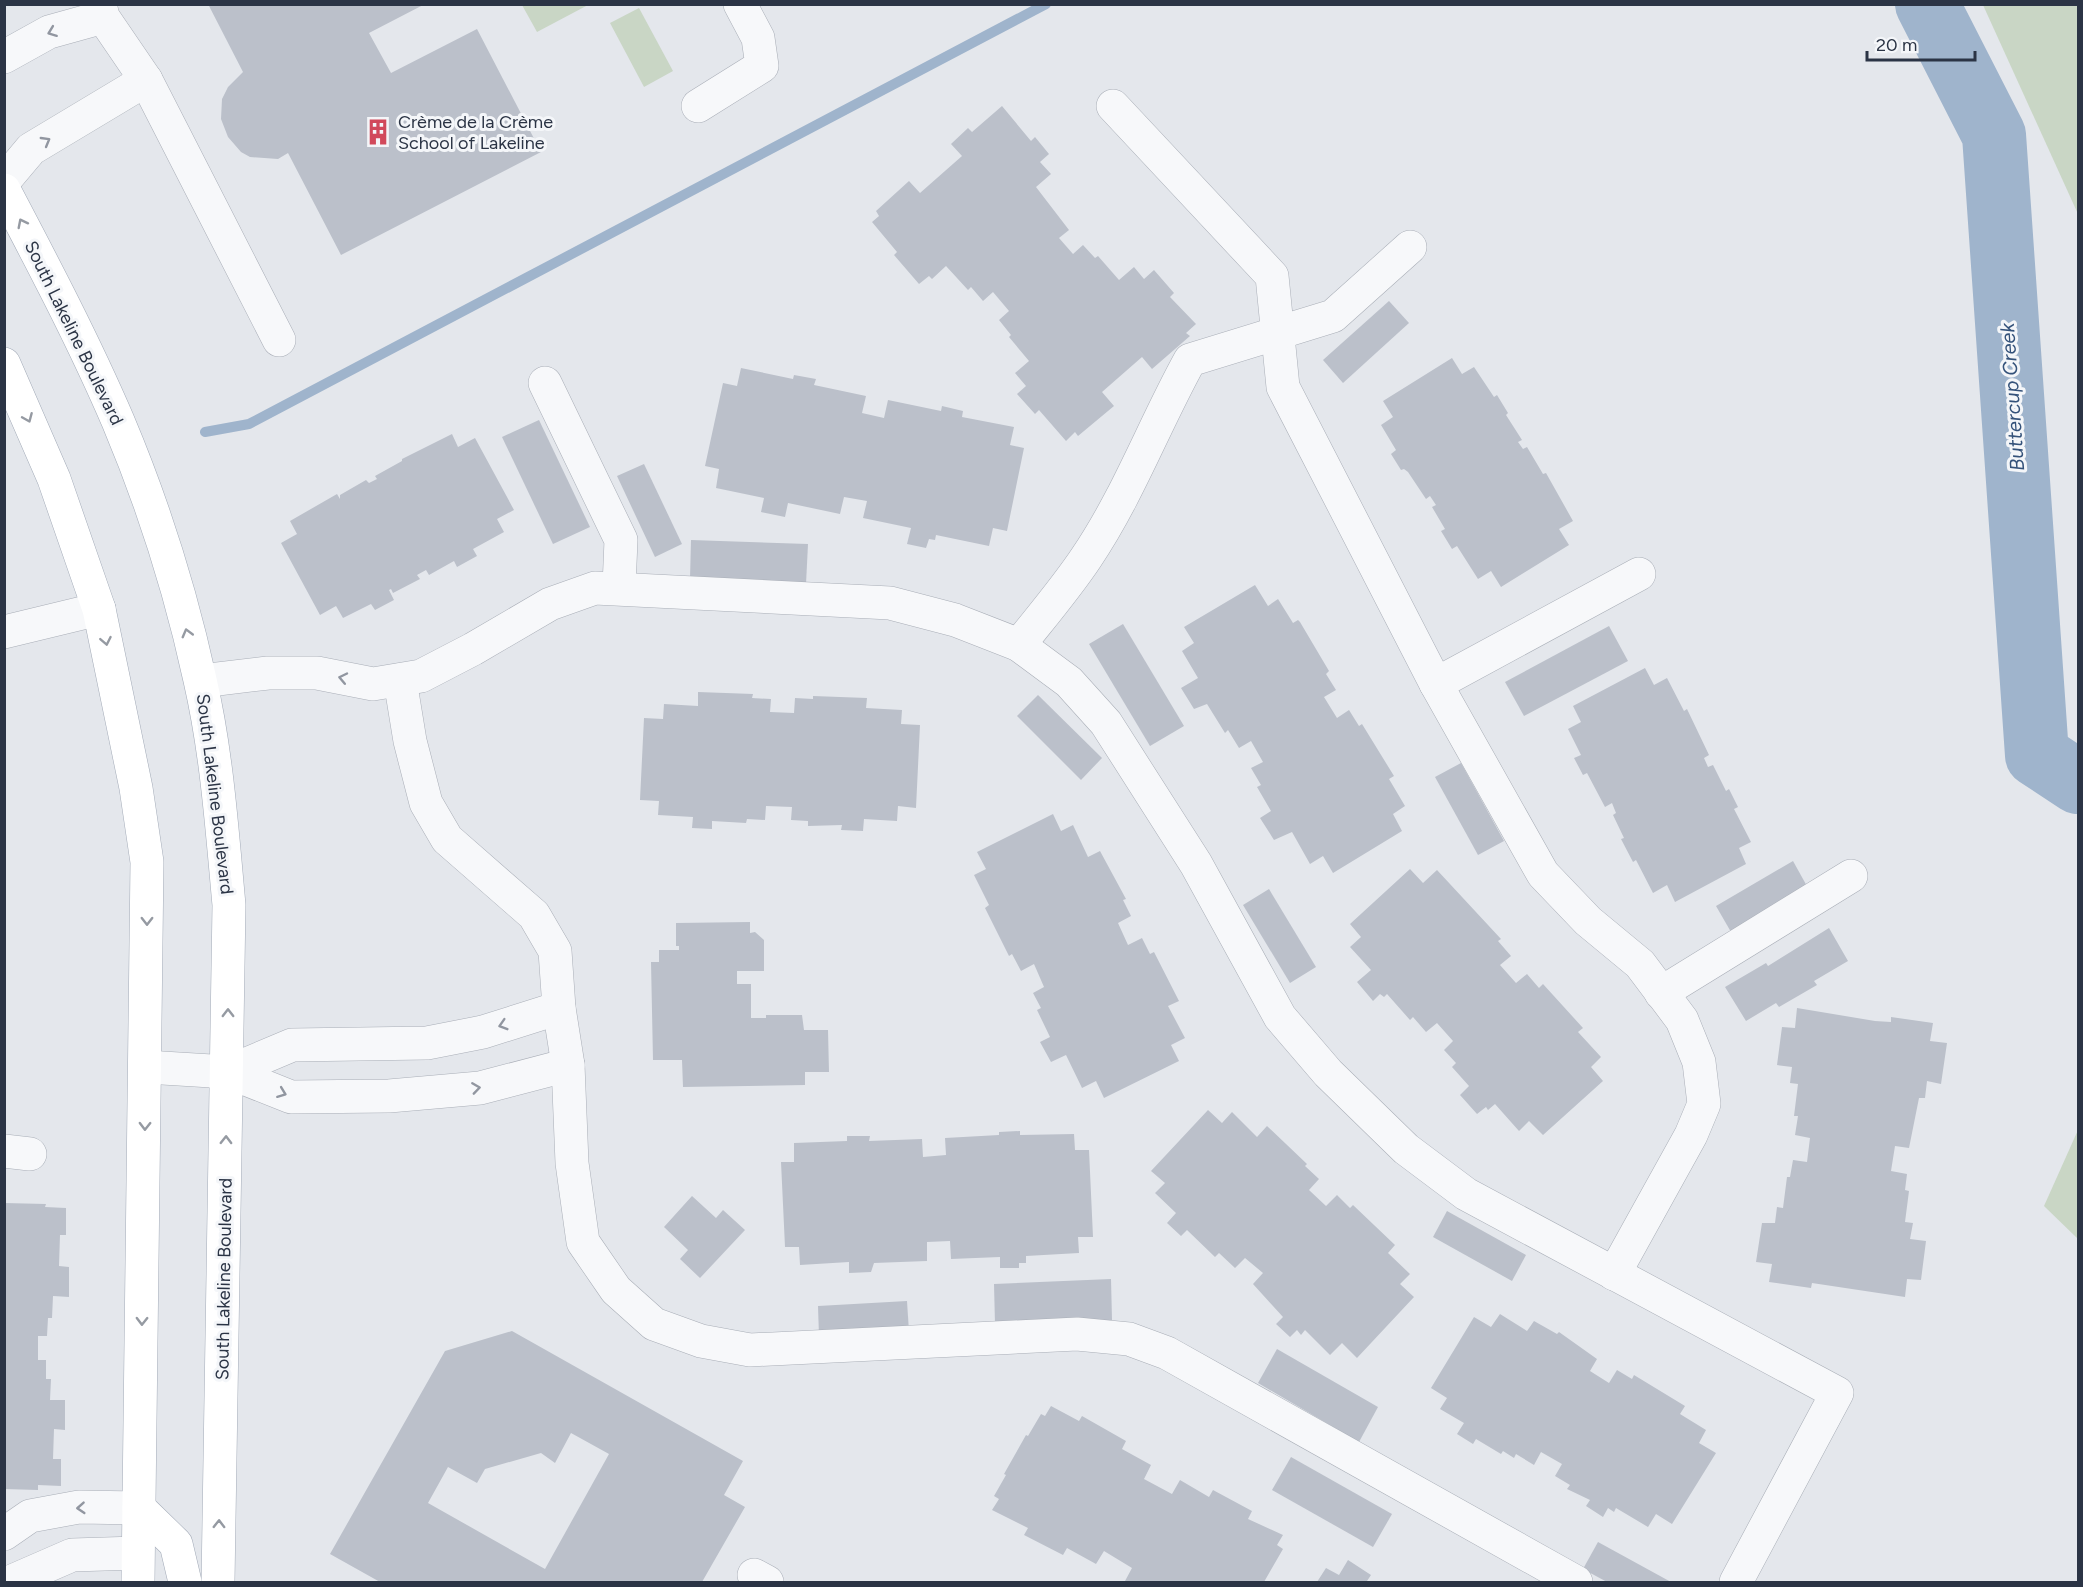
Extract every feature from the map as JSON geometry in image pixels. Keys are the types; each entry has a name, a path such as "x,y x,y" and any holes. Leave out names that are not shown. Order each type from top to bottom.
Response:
{"main road":[{"name":"South Lakeline Boulevard","path":"4,190 66,309 118,422 163,545 201,681 219,797 229,905 218,1582"},
{"path":"4,364 54,479 99,609 136,788 147,862 146,1067 137,1568"},
{"path":"139,1508 176,1544 185,1582"}],"lane":[{"path":"698,106 762,66 758,38 740,4"},
{"path":"4,57 49,32 101,11 146,80 279,340"},
{"path":"4,181 31,149 146,80"},
{"path":"1113,106 1272,276 1280,333 1283,387 1436,684 1543,874 1588,921 1640,964 1682,1020 1699,1062 1704,1104 1691,1135 1614,1274"},
{"path":"1020,645 1086,558 1139,467 1160,415 1190,360 1333,316 1410,246"},
{"path":"545,383 621,540 619,587"},
{"path":"1436,684 1639,574"},
{"path":"201,681 268,673 317,673 373,684 421,676 550,604 595,588 619,587 890,603 955,620 1020,645 1070,682 1106,723 1196,864 1280,1017 1328,1073 1406,1149 1466,1194 1837,1393 1736,1582"},
{"path":"4,632 99,609"},
{"path":"400,680 410,741 426,803 447,839 534,915 555,951 559,1008 568,1065 572,1163 583,1242 616,1290 654,1324 701,1341 750,1350 1077,1334 1129,1339 1167,1353 1576,1582"},
{"path":"1661,993 1851,876"},
{"path":"228,1072 292,1045 427,1043 483,1032 559,1008"},
{"path":"146,1067 228,1072 291,1097 389,1096 480,1088 568,1065"},
{"path":"4,1534 30,1516 79,1507 139,1508"},
{"path":"10,1582 72,1555 137,1568"}],"green space":[{"path":"522,5 588,5 537,32"},
{"path":"1983,5 2078,5 2078,214"},
{"path":"639,8 673,71 644,87 610,23"},
{"path":"2078,1130 2078,1239 2044,1206"}],"building":[{"name":"Crème de la Crème School of Lakeline","path":"208,4 425,4 369,33 391,73 477,29 541,152 341,255 288,153 278,159 250,157 241,152 228,137 221,119 222,99 228,87 243,72"},
{"path":"1002,106 1031,141 1035,137 1049,154 1040,162 1051,174 1036,187 1069,230 1059,238 1073,254 1083,245 1095,258 1098,256 1119,280 1134,267 1144,279 1154,270 1174,293 1170,297 1196,324 1186,333 1190,336 1152,369 1142,357 1102,392 1114,406 1078,436 1075,432 1066,441 1039,410 1035,414 1017,394 1026,386 1015,373 1029,361 1009,337 1011,335 999,320 1009,311 993,292 983,301 971,287 968,290 946,266 932,279 929,276 919,284 894,255 897,252 872,222 879,216 876,211 909,181 920,193 962,156 951,144 968,128 972,132"},
{"path":"1389,301 1409,323 1343,383 1323,360"},
{"path":"1452,358 1462,374 1474,367 1494,397 1497,395 1508,413 1506,415 1522,440 1518,442 1523,449 1527,447 1543,474 1546,473 1573,521 1559,529 1569,545 1501,587 1491,571 1478,579 1457,546 1452,549 1441,531 1445,529 1432,507 1436,505 1430,496 1426,499 1408,472 1401,470 1391,454 1396,450 1381,425 1393,417 1383,401"},
{"path":"741,368 793,379 794,375 816,379 814,385 866,396 862,413 884,418 888,400 941,411 942,406 963,411 962,417 1014,427 1010,445 1024,448 1007,531 993,528 989,546 936,535 935,540 929,539 926,548 907,544 911,528 863,518 867,501 844,497 840,514 788,503 785,517 761,512 764,498 716,488 719,469 705,466 723,383 737,386"},
{"path":"539,420 590,527 553,544 502,437"},
{"path":"452,434 458,447 475,438 514,510 497,519 504,532 473,549 477,556 457,567 454,561 429,575 426,570 417,575 420,579 393,593 391,589 389,590 394,600 375,610 371,604 343,618 336,606 320,615 281,543 297,534 290,521 337,494 340,499 340,495 366,480 369,483 377,479 375,476 402,459"},
{"path":"644,464 682,544 655,557 617,476"},
{"path":"691,540 808,544 806,584 690,579"},
{"path":"1255,585 1268,606 1278,599 1293,623 1298,620 1300,622 1329,671 1326,674 1336,690 1324,697 1337,718 1349,710 1359,726 1362,724 1394,776 1389,779 1405,806 1393,814 1402,831 1333,873 1323,856 1310,864 1292,832 1274,840 1260,818 1271,811 1257,787 1261,785 1251,768 1263,762 1251,741 1239,748 1228,730 1225,733 1207,704 1194,709 1181,688 1198,678 1182,651 1194,643 1184,627"},
{"path":"1123,624 1184,726 1150,746 1089,644"},
{"path":"1609,626 1628,661 1524,716 1505,682"},
{"path":"1645,668 1654,685 1667,678 1684,711 1687,709 1709,755 1704,758 1708,767 1713,765 1726,791 1729,789 1738,807 1734,809 1751,842 1739,848 1746,864 1675,902 1667,885 1653,893 1636,860 1633,862 1621,839 1624,838 1613,815 1616,813 1612,803 1605,807 1587,773 1583,775 1574,758 1581,755 1568,729 1581,722 1573,706"},
{"path":"698,692 753,694 752,698 771,699 770,712 794,713 795,698 813,699 813,696 867,698 866,708 902,710 901,724 920,725 916,808 898,806 897,821 864,819 863,831 841,830 842,825 808,826 808,821 791,820 792,807 766,806 765,820 747,819 746,823 712,821 712,829 692,828 693,817 658,815 659,801 640,800 644,718 663,719 664,704 698,706"},
{"path":"1038,695 1102,758 1081,780 1017,716"},
{"path":"1461,763 1504,841 1478,855 1435,777"},
{"path":"1053,814 1061,831 1073,825 1088,857 1100,851 1126,899 1123,900 1131,916 1118,923 1128,945 1142,938 1150,954 1154,952 1179,1001 1168,1006 1185,1038 1171,1045 1179,1061 1104,1098 1096,1081 1082,1088 1066,1055 1051,1062 1040,1042 1050,1037 1037,1010 1041,1008 1033,993 1044,987 1034,964 1021,971 1012,954 1009,956 985,908 989,905 974,875 986,869 977,852"},
{"path":"1793,861 1808,888 1731,932 1716,906"},
{"path":"1410,869 1423,883 1437,870 1501,939 1498,941 1511,956 1500,965 1516,983 1527,974 1539,988 1543,984 1583,1028 1578,1032 1601,1057 1591,1067 1603,1081 1543,1135 1529,1121 1519,1131 1495,1104 1488,1110 1486,1107 1477,1114 1460,1095 1469,1086 1452,1067 1456,1063 1444,1050 1453,1041 1437,1023 1426,1032 1413,1017 1410,1020 1387,994 1384,997 1380,994 1373,1001 1357,982 1371,970 1350,947 1361,937 1350,924"},
{"path":"1269,889 1316,967 1290,983 1243,905"},
{"path":"750,922 750,933 755,932 764,940 764,971 737,971 737,984 751,984 751,1018 766,1018 766,1015 802,1015 804,1030 828,1030 829,1072 805,1072 805,1085 683,1087 682,1060 653,1060 651,962 659,962 659,950 679,950 679,946 676,946 676,923"},
{"path":"1829,928 1848,961 1814,981 1817,985 1779,1007 1776,1003 1746,1021 1725,987 1766,963 1768,966"},
{"path":"1797,1008 1875,1021 1891,1022 1891,1017 1933,1023 1930,1041 1947,1043 1941,1084 1927,1081 1925,1098 1919,1098 1909,1148 1895,1146 1891,1171 1907,1174 1905,1190 1909,1191 1905,1222 1913,1223 1910,1239 1926,1241 1921,1280 1907,1279 1905,1297 1812,1283 1811,1288 1769,1282 1772,1264 1756,1262 1762,1223 1775,1223 1777,1207 1783,1208 1787,1177 1790,1177 1793,1160 1807,1162 1810,1138 1795,1135 1798,1116 1794,1116 1798,1084 1790,1083 1792,1067 1777,1065 1782,1027 1795,1028"},
{"path":"1208,1110 1222,1123 1232,1112 1257,1137 1267,1126 1307,1164 1305,1166 1319,1179 1309,1190 1326,1206 1337,1195 1350,1208 1353,1205 1395,1245 1388,1253 1410,1274 1400,1284 1414,1297 1357,1358 1342,1343 1330,1355 1305,1330 1301,1335 1297,1330 1290,1337 1276,1324 1283,1317 1253,1284 1263,1273 1245,1258 1235,1268 1219,1253 1215,1257 1187,1230 1181,1236 1167,1223 1176,1213 1155,1193 1165,1183 1151,1171"},
{"path":"1020,1131 1020,1135 1074,1134 1075,1150 1089,1150 1093,1237 1078,1237 1079,1253 1026,1256 1026,1263 1019,1263 1019,1268 1000,1268 1000,1257 951,1259 950,1241 927,1242 927,1261 874,1263 871,1272 849,1273 849,1262 800,1265 799,1247 785,1247 781,1162 794,1162 794,1143 847,1141 847,1136 870,1136 869,1141 922,1139 923,1157 946,1155 945,1138 999,1135 999,1132"},
{"path":"692,1196 716,1218 723,1210 745,1230 700,1278 680,1259 688,1250 664,1227"},
{"path":"4,1203 46,1204 45,1207 66,1208 66,1235 60,1235 59,1266 69,1267 69,1297 53,1296 52,1318 48,1318 47,1336 38,1336 38,1360 46,1360 46,1379 51,1379 50,1400 65,1400 65,1430 54,1429 53,1459 61,1459 61,1486 38,1485 38,1490 4,1489"},
{"path":"1447,1211 1526,1255 1512,1281 1433,1237"},
{"path":"1111,1279 1112,1320 995,1324 994,1284"},
{"path":"907,1301 909,1332 819,1336 818,1306"},
{"path":"1500,1314 1527,1331 1534,1321 1557,1334 1559,1332 1597,1359 1590,1371 1609,1383 1617,1370 1632,1379 1634,1375 1685,1406 1680,1414 1706,1430 1699,1443 1716,1453 1672,1524 1656,1514 1648,1527 1616,1508 1614,1512 1608,1508 1603,1517 1586,1506 1590,1500 1567,1489 1570,1485 1555,1476 1562,1464 1541,1452 1534,1465 1516,1454 1514,1458 1503,1451 1501,1454 1476,1439 1473,1444 1457,1434 1464,1423 1440,1409 1447,1398 1431,1388 1474,1317 1491,1327"},
{"path":"512,1331 743,1461 724,1495 745,1507 702,1582 380,1582 330,1554 445,1351","holes":["571,1433 609,1454 545,1569 428,1503 448,1467 477,1483 485,1469 541,1453 555,1463"]},
{"path":"1277,1349 1378,1407 1359,1442 1258,1383"},
{"path":"1051,1406 1079,1421 1082,1416 1126,1441 1122,1449 1151,1465 1144,1479 1172,1494 1180,1480 1209,1497 1213,1490 1252,1511 1248,1519 1283,1535 1277,1545 1283,1549 1264,1582 1128,1582 1125,1581 1132,1568 1104,1551 1096,1564 1067,1548 1063,1555 1024,1535 1028,1528 992,1510 999,1499 994,1496 1026,1435 1028,1436 1041,1414 1045,1416"},
{"path":"1291,1457 1392,1514 1373,1547 1272,1490"},
{"path":"1598,1542 1671,1582 1607,1582 1583,1569"},
{"path":"1348,1560 1371,1575 1367,1581 1370,1582 1317,1582 1326,1568 1339,1575"}],"waterway":[{"path":"205,432 249,424 1046,4"},
{"name":"Buttercup Creek","path":"1927,4 1994,135 2037,755 2078,782"}],"place":[{"name":"Crème de la Crème School of Lakeline","path":"378,132"}]}
